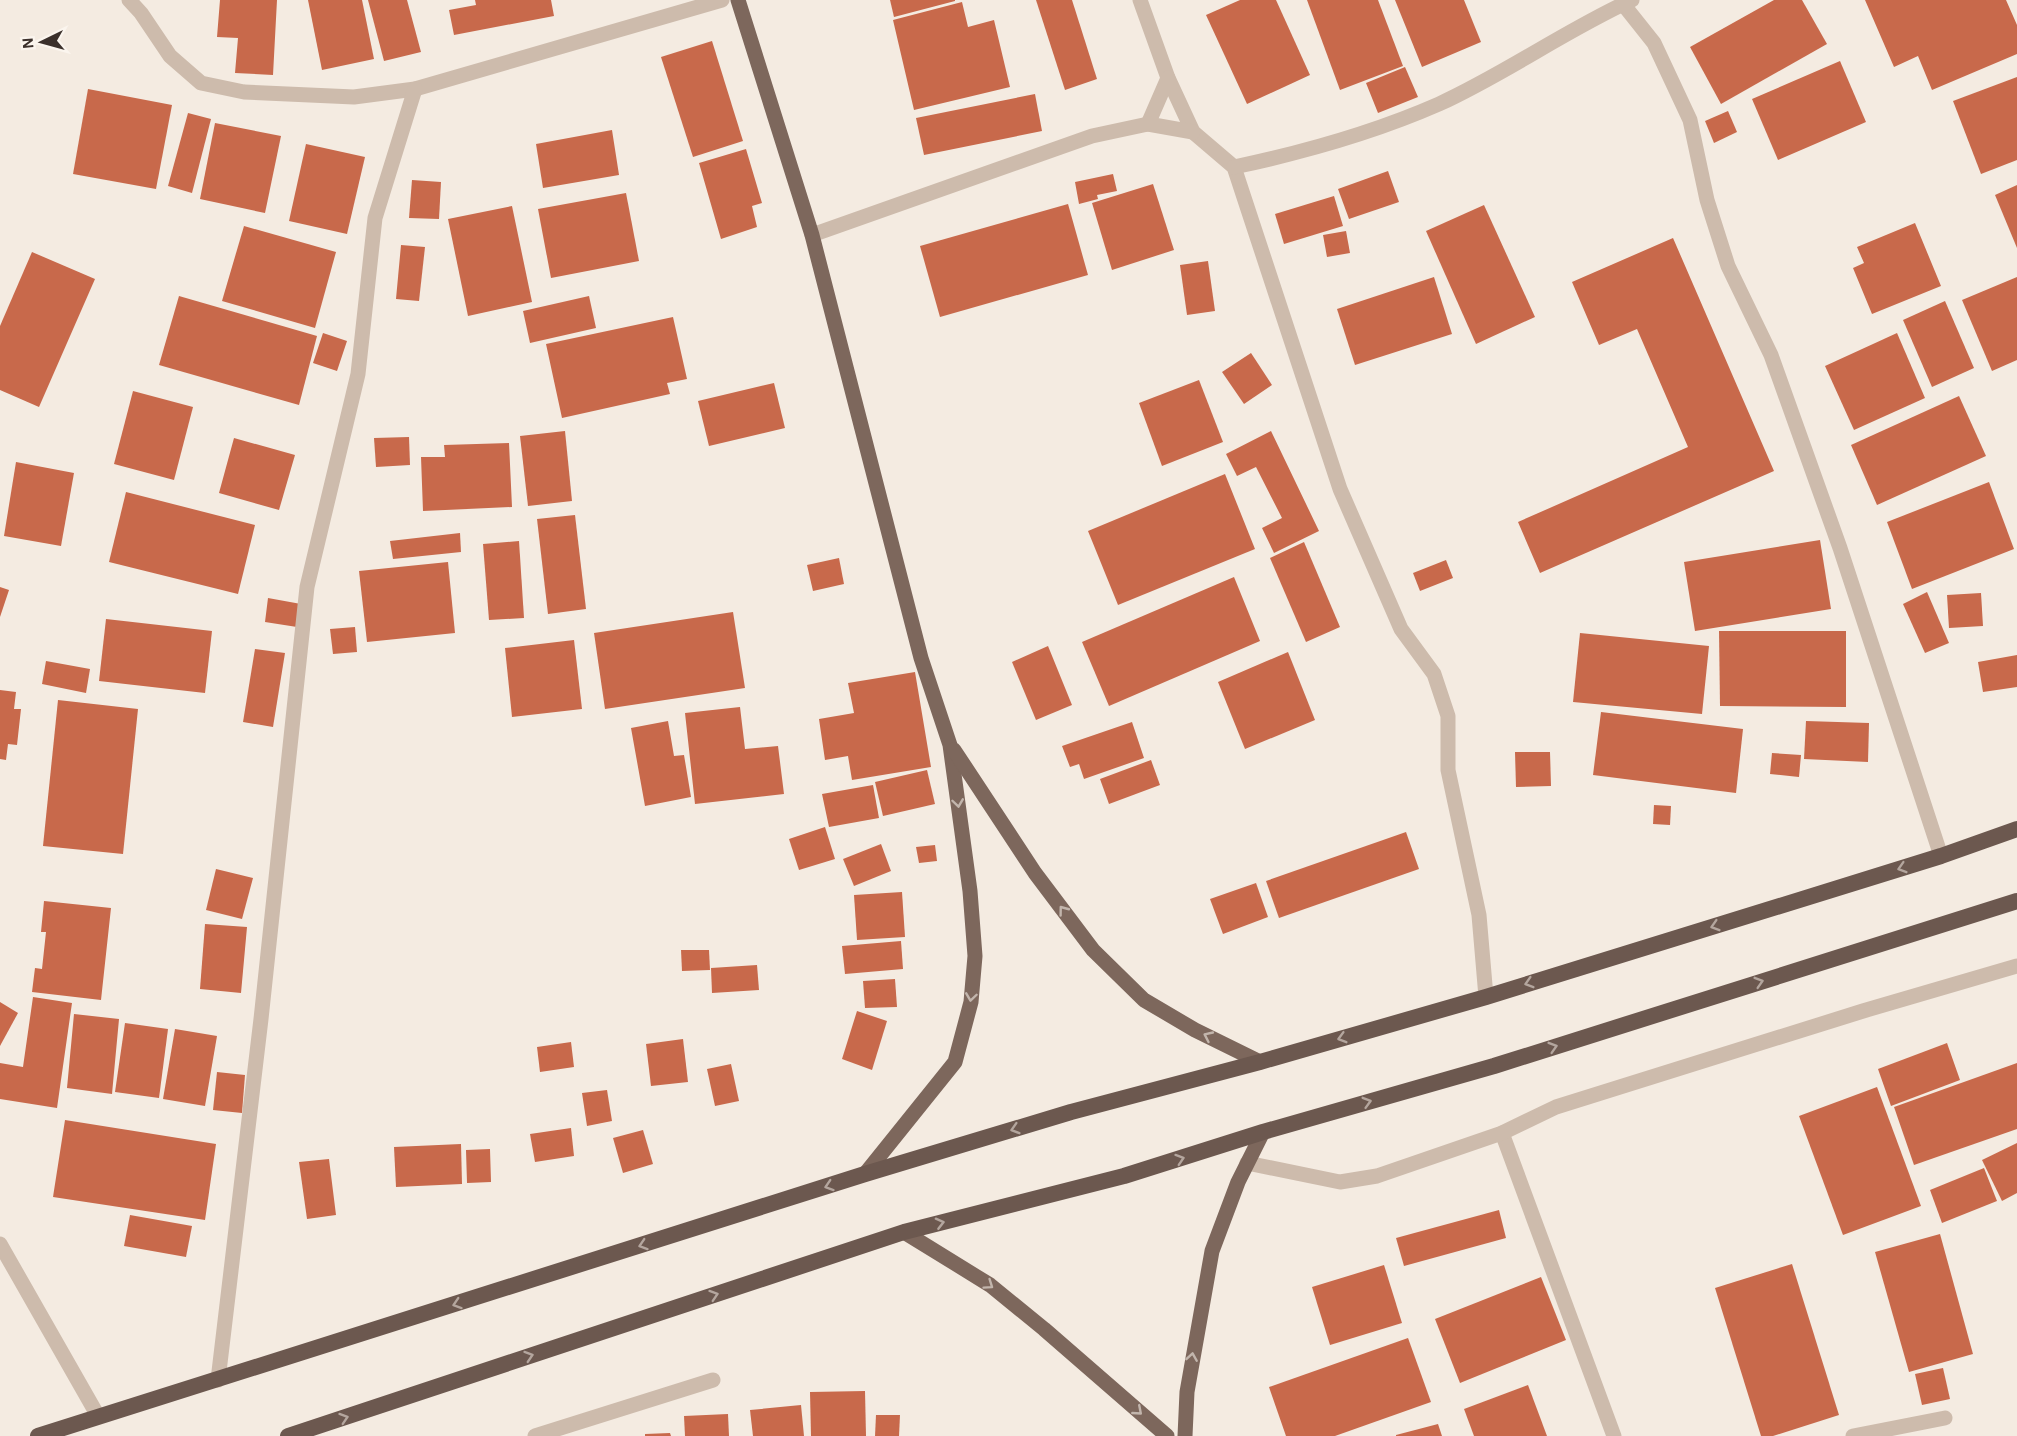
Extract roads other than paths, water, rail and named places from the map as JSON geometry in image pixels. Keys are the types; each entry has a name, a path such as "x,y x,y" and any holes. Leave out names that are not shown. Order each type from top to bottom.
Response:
{"highway":[{"path":"38,1436 865,1174 1071,1112 1260,1062 1486,997 1941,856 2017,830"},
{"path":"288,1436 904,1232 1124,1176 1263,1132 1505,1062 2017,901"}],"main road":[{"path":"738,0 812,235 921,658 950,745 970,891 975,956 971,1002 955,1062 865,1174"},
{"path":"950,745 1035,873 1093,950 1144,1000 1195,1030 1260,1062"},
{"path":"1185,1436 1187,1392 1212,1251 1238,1182 1263,1132"},
{"path":"904,1232 990,1285 1167,1436"}],"street":[{"path":"129,0 141,13 170,56 201,83 244,92 354,97 415,89 722,0"},
{"path":"1140,0 1168,78 1193,132 1234,167 1340,489 1401,629 1434,674 1448,716 1448,770 1479,915 1486,997"},
{"path":"1234,167 1296,154 1377,130 1441,103 1628,2 1654,43 1690,120 1707,200 1728,266 1771,355 1840,548 1941,856"},
{"path":"1148,124 1168,78"},
{"path":"218,1380 262,1008 307,587 358,374 375,218 415,89"},
{"path":"812,235 1092,136 1148,124 1193,132"},
{"path":"1247,1163 1340,1182 1377,1176 1502,1133 1556,1107 2017,966"},
{"path":"1502,1133 1614,1436"},
{"path":"0,1244 98,1416"},
{"path":"535,1436 712,1380"},
{"path":"1853,1436 1945,1418"}]}
